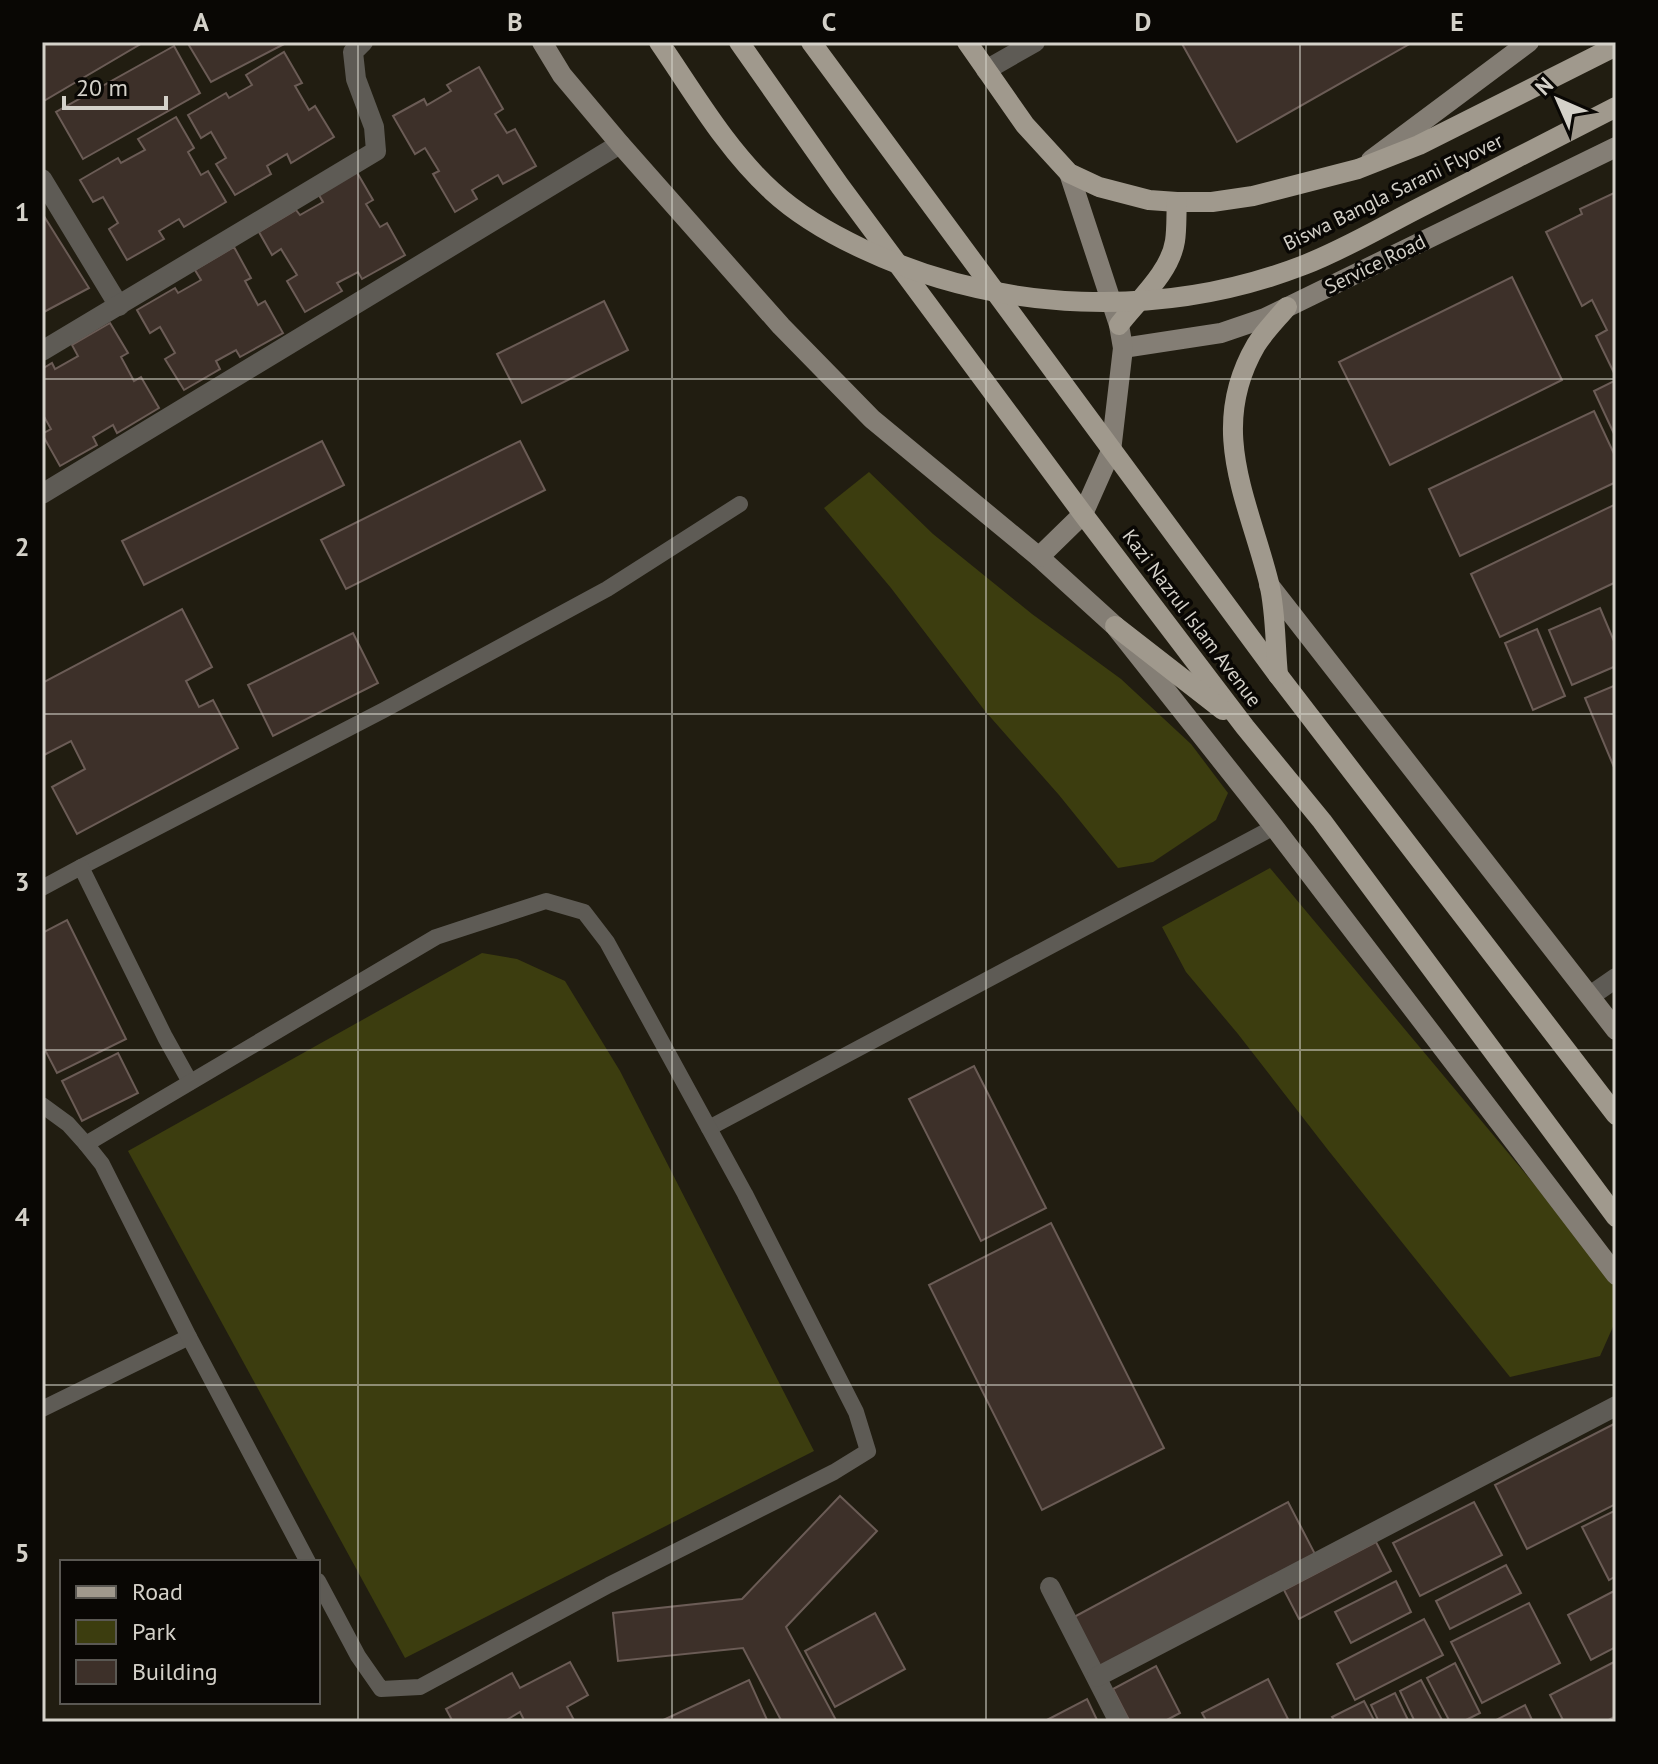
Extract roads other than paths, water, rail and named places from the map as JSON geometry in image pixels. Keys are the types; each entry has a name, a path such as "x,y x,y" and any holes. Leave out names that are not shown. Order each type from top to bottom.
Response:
{"main road":[{"name":"Biswa Bangla Sarani Flyover","path":"659,42 742,162 774,193 807,218 843,239 919,273 977,289 1028,298 1126,302 1184,295 1263,279 1305,265 1357,240 1616,107"},
{"name":"Kazi Nazrul Islam Avenue","path":"739,42 840,186 1083,514 1245,727 1322,821 1616,1217"},
{"name":"Kazi Nazrul Islam Avenue","path":"811,42 1278,675 1616,1115"},
{"path":"967,42 1025,125 1069,173 1099,187 1149,200 1177,202 1212,202 1253,196 1358,169 1419,145 1616,46"},
{"path":"1119,325 1170,257 1175,241 1177,202"},
{"path":"1278,675 1269,585 1240,486 1231,420 1236,391 1257,343 1287,307"},
{"path":"1115,626 1245,727"}],"street":[{"path":"42,351 376,151 374,127 364,105 353,52 363,42"},
{"path":"542,42 562,75 620,144 781,326 872,419 1039,557 1115,626 1274,827 1616,1275"},
{"path":"986,70 1035,42"},
{"path":"1358,169 1529,42"},
{"path":"42,494 620,144"},
{"name":"Service Road","path":"1123,348 1221,333 1287,307 1616,147"},
{"path":"1039,557 1083,514 1111,451 1123,348 1119,325 1069,173"},
{"path":"42,179 119,306"},
{"path":"1269,585 1616,1030"},
{"path":"1590,996 1616,978"},
{"path":"1097,1677 1616,1406"},
{"path":"1050,1587 1119,1722"}],"lane":[{"path":"42,888 384,710 607,589 740,504"},
{"path":"709,1128 1274,827"},
{"path":"81,867 190,1082"},
{"path":"86,1144 436,937 546,901 584,912 607,942 709,1128 856,1412 868,1451 834,1472 609,1585 420,1687 381,1689 358,1656 320,1585"},
{"path":"42,1105 68,1124 102,1164 307,1560"},
{"path":"42,1409 189,1337"}]}
